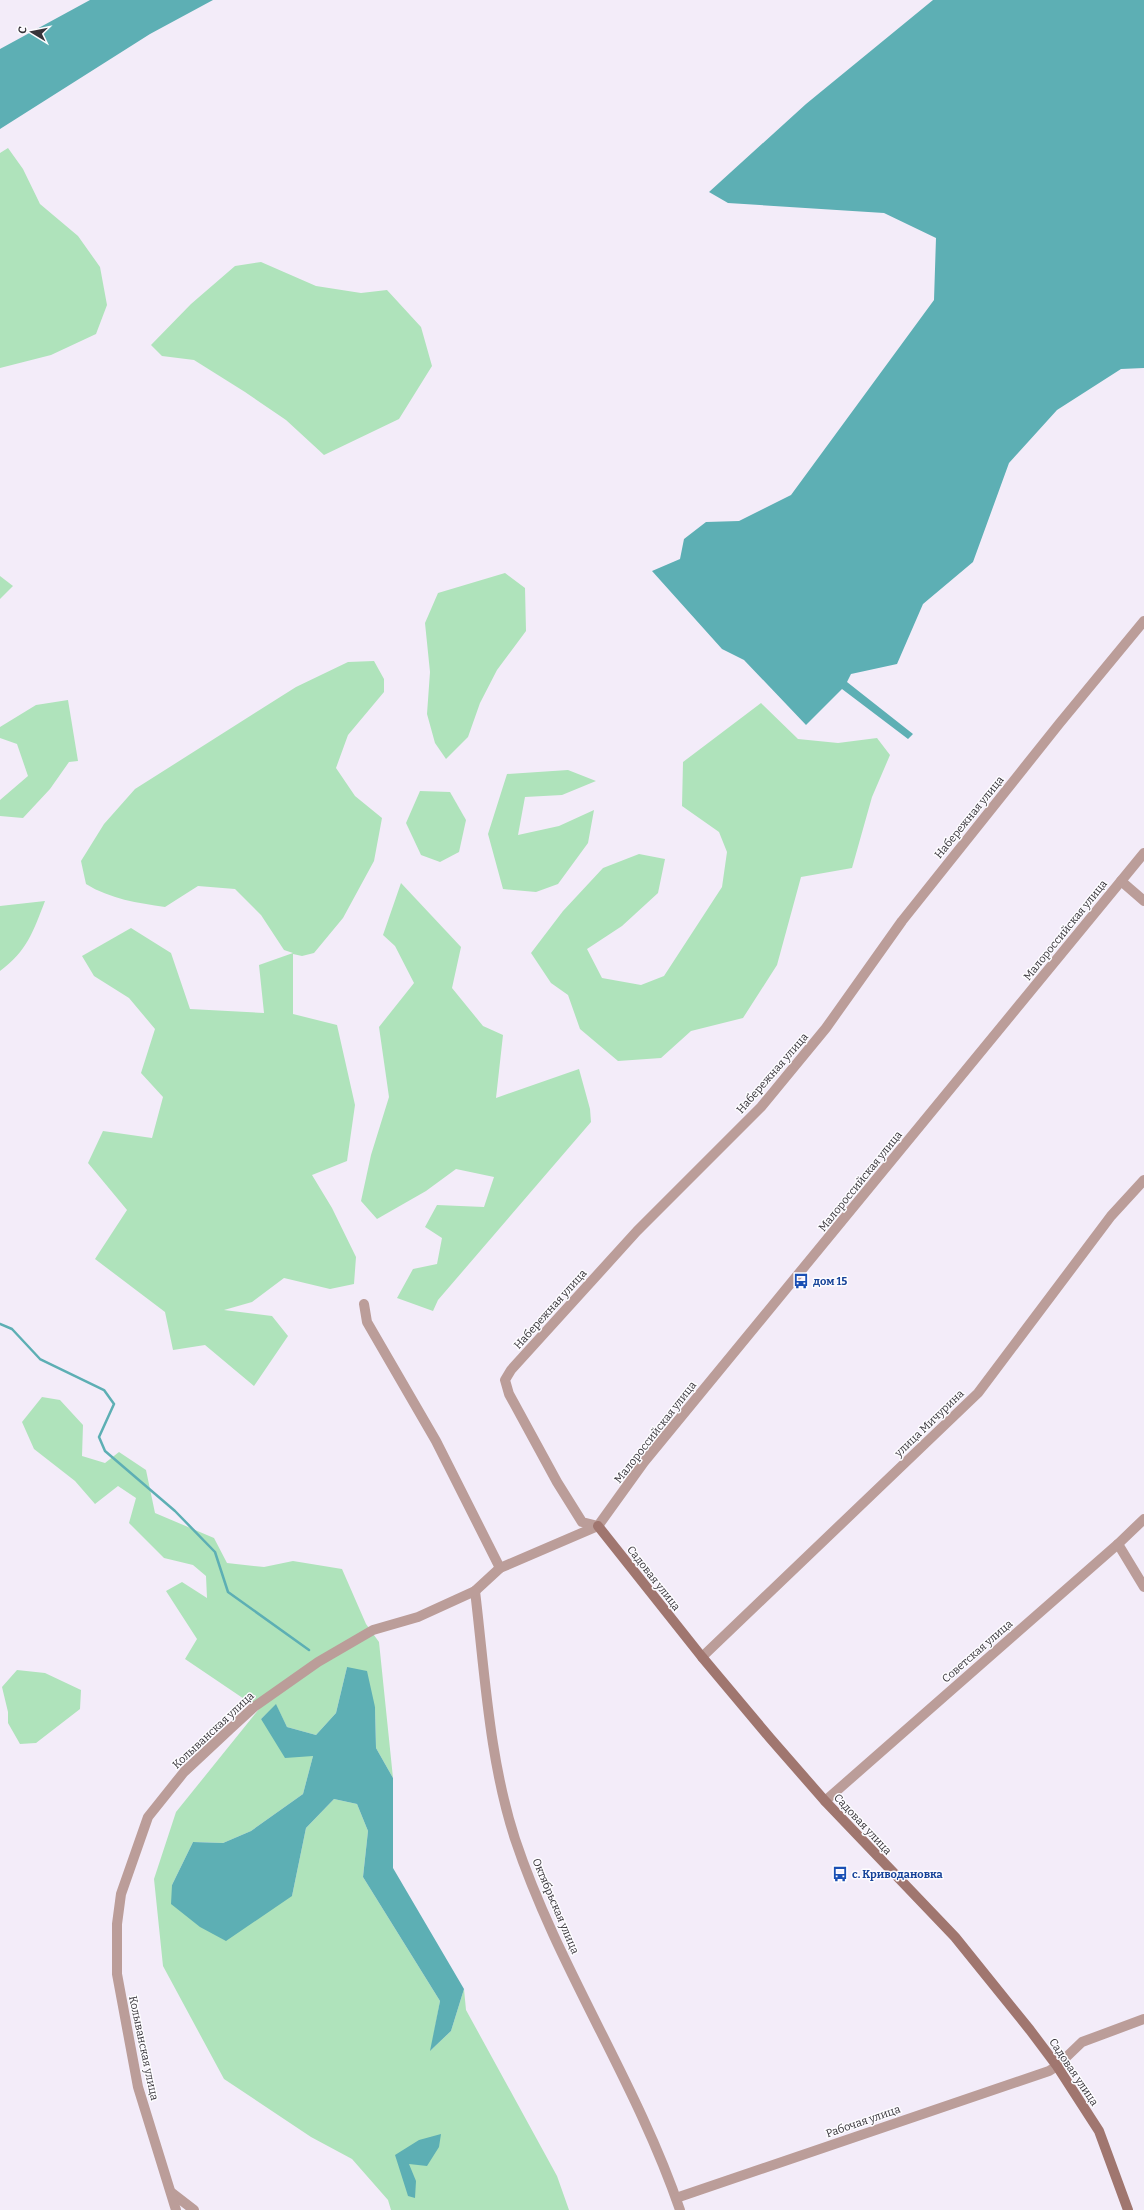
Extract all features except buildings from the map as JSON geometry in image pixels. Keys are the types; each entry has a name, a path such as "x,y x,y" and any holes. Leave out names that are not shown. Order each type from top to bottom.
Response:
{"street":[{"name":"Набережная улица","path":"598,1526 582,1522 557,1482 509,1394 506,1380 510,1370 637,1231 761,1106 826,1028 902,921 1059,724 1144,621"},
{"name":"Малороссийская улица","path":"598,1526 644,1462 1144,853"},
{"path":"1121,881 1144,901"},
{"name":"улица Мичурина","path":"702,1657 978,1393 1111,1216 1144,1180"},
{"path":"364,1304 367,1322 436,1441 500,1568"},
{"name":"Советская улица","path":"825,1801 1118,1544 1144,1519"},
{"name":"Колыванская улица","path":"176,2210 138,2087 117,1974 117,1924 122,1894 148,1817 184,1772 254,1707 318,1662 373,1630 418,1617 475,1591 500,1568 598,1526"},
{"name":"Садовая улица","path":"598,1526 702,1657 825,1801 955,1937 1057,2066 1099,2131 1128,2210"},
{"path":"1118,1544 1144,1588"},
{"name":"Октябрьская улица","path":"475,1591 500,1783 516,1840 550,1927 643,2115 680,2210"},
{"name":"Рабочая улица","path":"676,2198 1041,2074 1057,2066 1082,2042 1144,2019"},
{"path":"172,2193 194,2210"}],"green space":[{"path":"8,148 23,169 40,204 78,236 100,267 107,305 96,334 51,355 0,368 0,153"},
{"path":"261,262 316,286 361,293 387,290 421,327 432,366 399,419 324,455 286,420 245,392 194,360 162,356 151,345 191,304 235,266"},
{"path":"505,573 525,588 526,631 497,670 480,703 468,737 446,759 435,743 427,714 430,672 425,623 438,593"},
{"path":"0,576 13,586 0,599"},
{"path":"374,661 384,679 384,692 348,735 336,768 355,796 382,818 374,861 343,918 314,953 302,956 293,954 293,1014 337,1025 355,1105 347,1161 312,1175 332,1208 356,1257 354,1284 330,1289 284,1278 252,1302 224,1310 272,1316 288,1336 254,1386 205,1345 173,1350 165,1312 95,1259 127,1210 88,1163 103,1131 152,1138 163,1097 141,1073 155,1029 129,998 94,976 82,956 131,928 171,953 190,1009 264,1013 259,965 293,953 284,950 261,915 235,889 198,886 165,907 145,904 114,897 86,884 81,861 104,824 135,789 296,687 348,662"},
{"path":"68,700 78,761 69,762 50,789 23,818 0,816 0,800 28,776 17,744 0,738 0,727 36,705"},
{"path":"761,703 798,739 838,743 877,738 890,755 872,797 852,868 801,877 777,965 743,1018 691,1031 661,1058 618,1061 580,1029 568,995 551,983 531,953 563,911 603,868 639,854 665,859 658,893 622,926 587,949 602,978 641,985 664,976 722,887 727,852 719,832 682,806 683,762"},
{"path":"568,770 596,781 562,795 525,797 518,835 559,826 594,810 588,843 558,884 536,892 503,889 488,834 507,774"},
{"path":"420,791 450,792 466,820 459,852 440,862 421,855 406,823"},
{"path":"401,883 461,947 452,988 483,1026 503,1035 496,1098 579,1069 590,1109 591,1122 438,1300 433,1311 397,1298 413,1269 437,1264 442,1238 425,1227 437,1205 484,1207 494,1177 456,1169 426,1191 377,1219 361,1201 371,1155 389,1097 379,1027 414,983 395,946 383,935"},
{"path":"45,901 33,931 23,948 9,964 0,971 0,906"},
{"path":"42,1397 60,1400 83,1425 82,1456 105,1463 119,1452 146,1470 155,1513 214,1538 227,1563 264,1567 293,1561 342,1569 366,1624 379,1642 393,1778 376,1748 375,1707 347,1667 336,1713 316,1735 287,1727 276,1705 261,1719 313,1756 303,1794 251,1831 223,1843 193,1842 172,1885 292,1896 306,1828 334,1799 357,1804 368,1831 363,1877 440,2001 431,2050 451,2031 464,1989 466,2010 557,2176 569,2210 391,2210 388,2200 352,2159 311,2137 224,2079 163,1966 154,1879 176,1812 259,1709 185,1659 197,1639 166,1591 182,1582 207,1598 206,1576 193,1565 164,1558 129,1523 136,1498 118,1486 95,1504 75,1481 34,1449 22,1422"},
{"path":"17,1670 45,1673 81,1690 80,1709 36,1743 20,1744 8,1723 8,1712 2,1687"}],"water":[{"path":"90,0 213,0 150,34 0,129 0,49"},
{"path":"933,0 1144,0 1144,368 1121,369 1057,410 1009,463 973,562 923,604 897,664 851,674 847,682 913,734 908,739 842,689 806,725 744,660 722,649 652,571 680,559 684,539 706,522 739,521 791,495 934,300 936,238 884,213 728,203 709,192 806,104"},
{"path":"347,1667 367,1671 375,1707 376,1748 393,1778 393,1868 464,1989 451,2031 430,2051 440,2001 363,1877 368,1831 357,1804 334,1799 306,1828 292,1896 226,1941 200,1927 171,1904 172,1885 193,1842 223,1843 251,1831 303,1794 313,1756 285,1758 261,1719 276,1704 287,1727 316,1735 336,1713"},
{"path":"441,2134 439,2147 427,2166 409,2164 416,2181 415,2198 408,2196 395,2155 419,2140"}],"waterway":[{"path":"0,1324 12,1329 40,1359 104,1390 114,1404 99,1437 105,1451 175,1511 215,1552 228,1592 309,1650"}],"place":[{"name":"дом 15","path":"801,1281"},
{"name":"с. Криводановка","path":"840,1874"}]}
